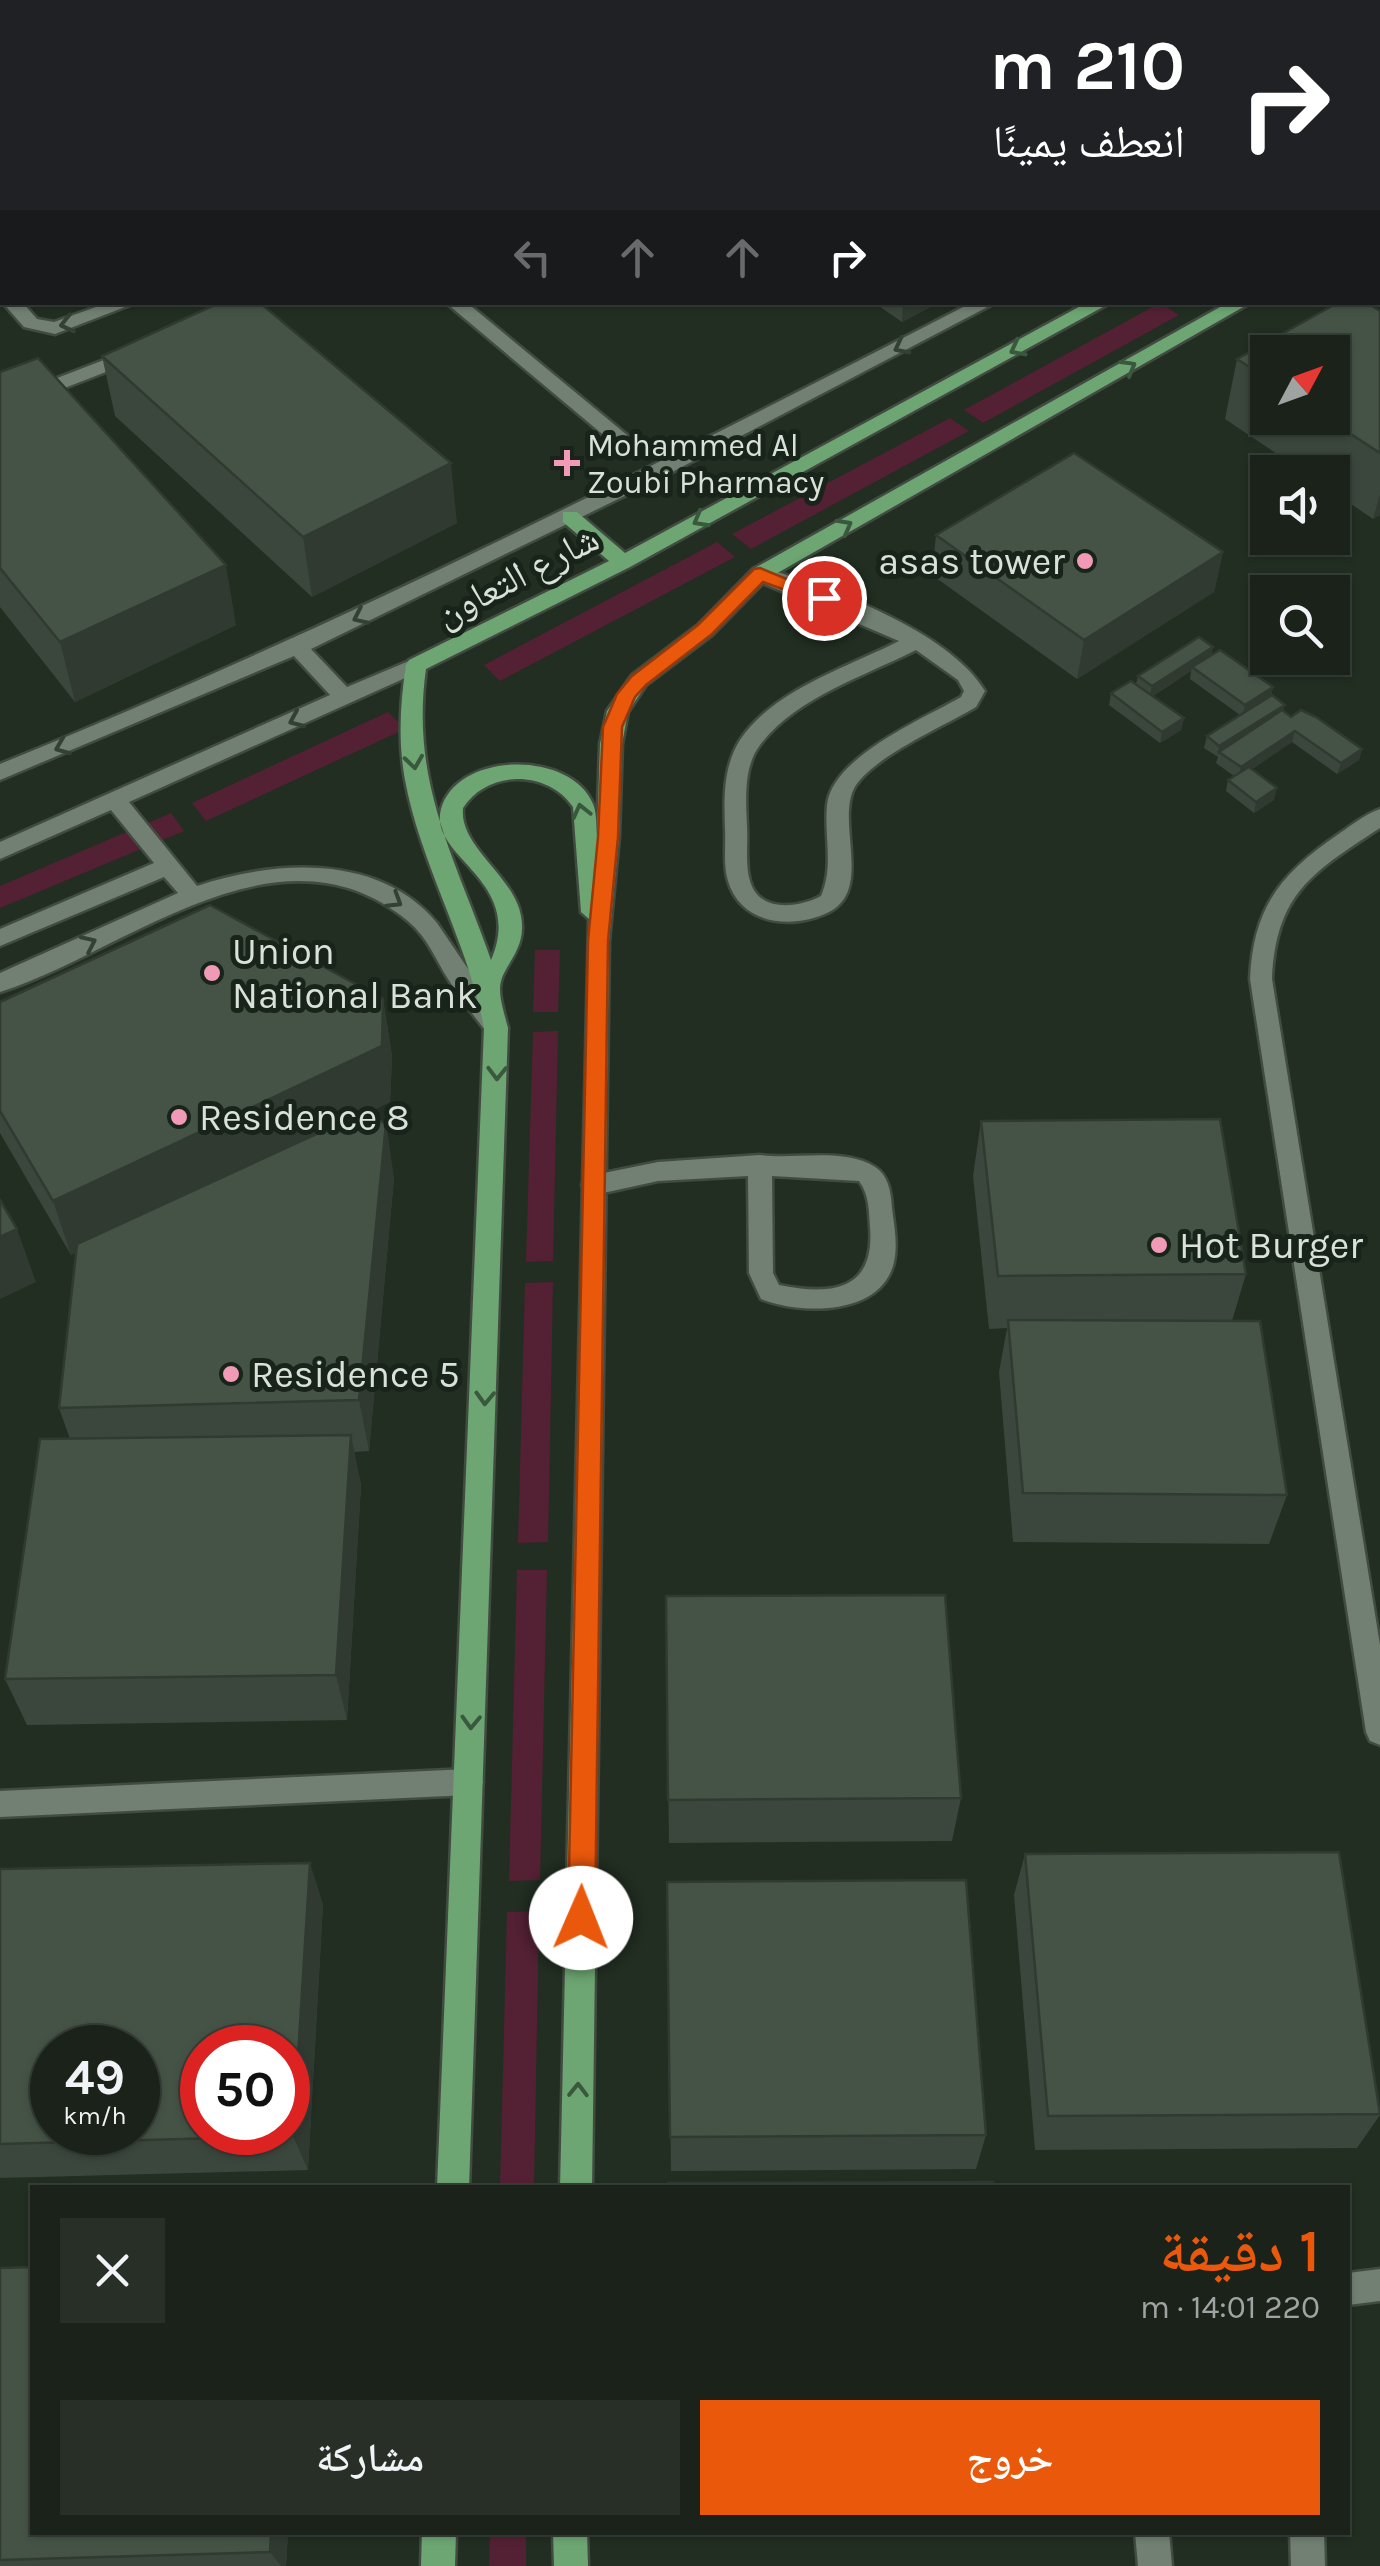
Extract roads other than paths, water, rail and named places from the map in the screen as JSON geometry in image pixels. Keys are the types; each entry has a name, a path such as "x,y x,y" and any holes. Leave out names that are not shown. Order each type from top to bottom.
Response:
{"main road":[{"name":"شارع التعاون","path":"416,665 622,562 1097,305"},
{"path":"576,2185 598,941 608,837 611,744 618,710 639,680 705,630 760,574 1238,305"},
{"path":"570,517 622,562"},
{"path":"416,665 410,724 419,796 490,983 496,1028 452,2185"},
{"path":"490,983 511,939 510,917 491,876 460,846 452,816 457,800 470,786 488,776 529,771 548,775 577,794 584,807 586,873 598,941"},
{"path":"438,2566 439,2535"},
{"path":"570,2535 570,2566"}],"street":[{"path":"14,305 31,323 55,328 120,305"},
{"path":"458,305 620,438"},
{"path":"0,772 296,647 570,517 982,305"},
{"path":"0,407 153,348"},
{"path":"760,574 824,598 916,642 971,680 973,697 866,762 848,780 838,801 840,876 830,901 801,915 766,912 742,892 738,879 738,777 743,752 758,730 782,711 916,642"},
{"path":"296,647 344,698"},
{"name":"شارع التعاون","path":"0,851 416,665"},
{"path":"116,802 192,895"},
{"path":"1380,817 1294,879 1265,925 1260,952 1261,980 1380,1732"},
{"path":"0,938 168,866"},
{"path":"0,983 217,885 271,874 326,876 376,890 407,908 432,932 496,1028"},
{"path":"594,1185 692,1165 760,1165 852,1168 874,1180 878,1187 883,1266 871,1286 846,1296 796,1299 770,1292 760,1272 760,1165"},
{"path":"0,1804 469,1782"},
{"path":"1350,2289 1380,2284"},
{"path":"1152,2535 1155,2566"},
{"path":"1308,2535 1308,2566"}],"place":[{"name":"Mohammed Al Zoubi Pharmacy","path":"567,463"},
{"name":"asas tower","path":"1085,561"},
{"name":"Union National Bank","path":"212,973"},
{"name":"Residence 8","path":"179,1117"},
{"name":"Hot Burger","path":"1159,1245"},
{"name":"Residence 5","path":"231,1374"}]}
